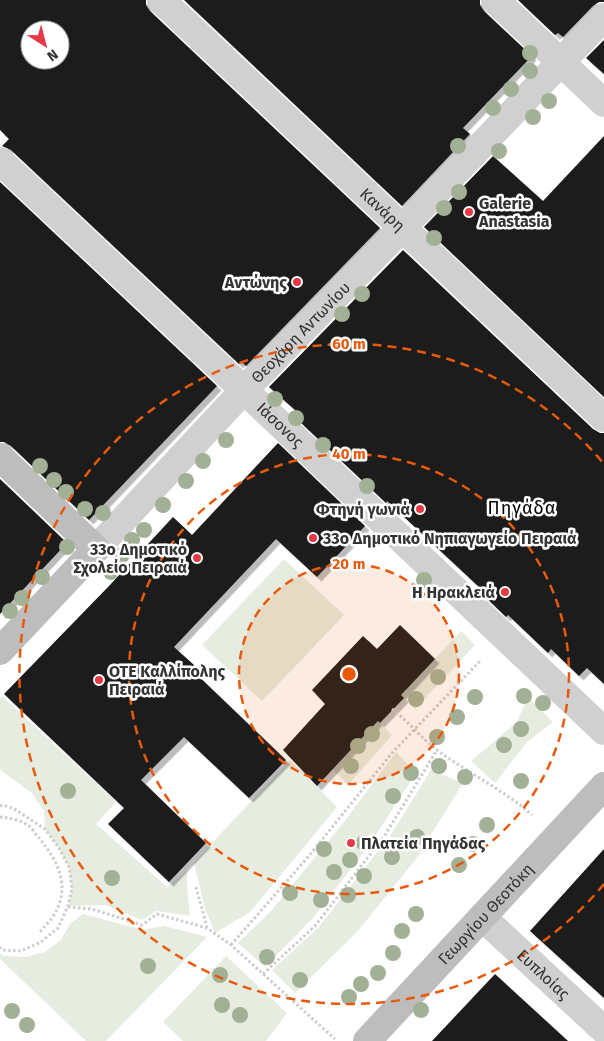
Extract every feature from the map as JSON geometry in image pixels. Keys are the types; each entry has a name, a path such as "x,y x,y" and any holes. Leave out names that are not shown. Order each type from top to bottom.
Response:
{"street":[{"name":"Κανάρη","path":"161,0 604,418"},
{"path":"495,0 604,103"},
{"name":"Θεοχάρη Αντωνίου","path":"0,651 244,390 604,17"},
{"name":"Ιάσονος","path":"0,161 604,732"},
{"path":"0,457 96,549"},
{"name":"Γεωργίου Θεοτόκη","path":"367,1041 604,786"},
{"name":"Ευπλοίας","path":"482,917 604,1030"}],"path":[{"path":"231,945 308,857 392,753 504,636"},
{"path":"392,709 437,750 520,804 557,837"},
{"path":"263,974 315,926 385,835 437,750"},
{"path":"0,806 4,805 16,810 45,829 59,848 69,867 72,888 68,907 58,928 41,942 22,951 3,950 0,947"},
{"path":"0,817 13,819 30,826 51,854 59,870 62,888 59,906 50,922 38,933"},
{"path":"196,887 207,928"},
{"path":"68,907 92,909 142,926 157,914 207,928 231,945 337,1041"}],"shaded area":[{"path":"284,559 344,615 262,701 202,645"},
{"path":"461,631 475,645 415,709 401,695"},
{"path":"2,696 116,802 96,824 167,887 187,871 190,916 156,911 142,920 105,905 68,906 72,888 69,867 59,848 45,829 44,811 32,793 0,770 0,698"},
{"path":"528,697 553,722 527,742 495,783 471,761 517,722"},
{"path":"378,721 392,735 348,785 333,770"},
{"path":"396,752 416,773 370,844 313,918 265,967 238,943 271,911 344,822"},
{"path":"290,760 337,807 250,912 215,933 205,909 194,862"},
{"path":"431,770 463,783 416,859 357,932 295,993 272,970 318,928 390,836"},
{"path":"83,914 142,930 164,926 207,937 106,1041 86,1041 0,959 0,953 3,956 26,957 45,952 61,940 70,924"},
{"path":"226,956 287,1013 266,1041 183,1041 163,1022"}],"building":[{"path":"0,0 146,0 146,5 150,11 380,228 246,366 241,361 239,364 11,150 2,146 9,139 0,130"},
{"path":"184,0 480,0 480,5 484,11 532,56 463,128 470,134 402,206"},
{"path":"518,0 604,0 604,2 599,2 593,6 563,37 558,33 555,35"},
{"path":"604,40 604,74 586,58"},
{"path":"604,136 604,397 424,227 493,156 543,201"},
{"path":"0,182 217,386 89,520 11,446 0,442"},
{"path":"403,250 593,429 604,433 604,684 587,668 579,676 551,649 548,653 508,615 506,617 477,589 479,587 299,421 303,417 269,387"},
{"path":"278,443 365,526 317,577 276,539 174,647 194,665 191,669 286,760 249,798 184,737 141,780 206,843 169,882 108,824 124,808 4,694 173,517 192,535"},
{"path":"0,479 67,543 0,614"},
{"path":"400,625 435,659 401,695 404,698 380,723 378,721 317,786 283,750 325,704 312,690 363,636 377,649"},
{"path":"604,849 604,998 530,931"},
{"path":"495,974 568,1041 432,1041"}],"place":[{"name":"Galerie Anastasia","path":"469,212"},
{"name":"Αντώνης","path":"297,282"},
{"name":"Φτηνή γωνιά","path":"420,509"},
{"name":"33ο Δημοτικό Νηπιαγωγείο Πειραιά","path":"313,538"},
{"name":"33ο Δημοτικό Σχολείο Πειραιά","path":"197,558"},
{"name":"Η Ηρακλειά","path":"505,592"},
{"name":"ΟΤΕ Καλλίπολης Πειραιά","path":"99,680"},
{"name":"Πλατεία Πηγάδας","path":"351,843"}],"district":[{"name":"Πηγάδα","path":"522,508"}]}
